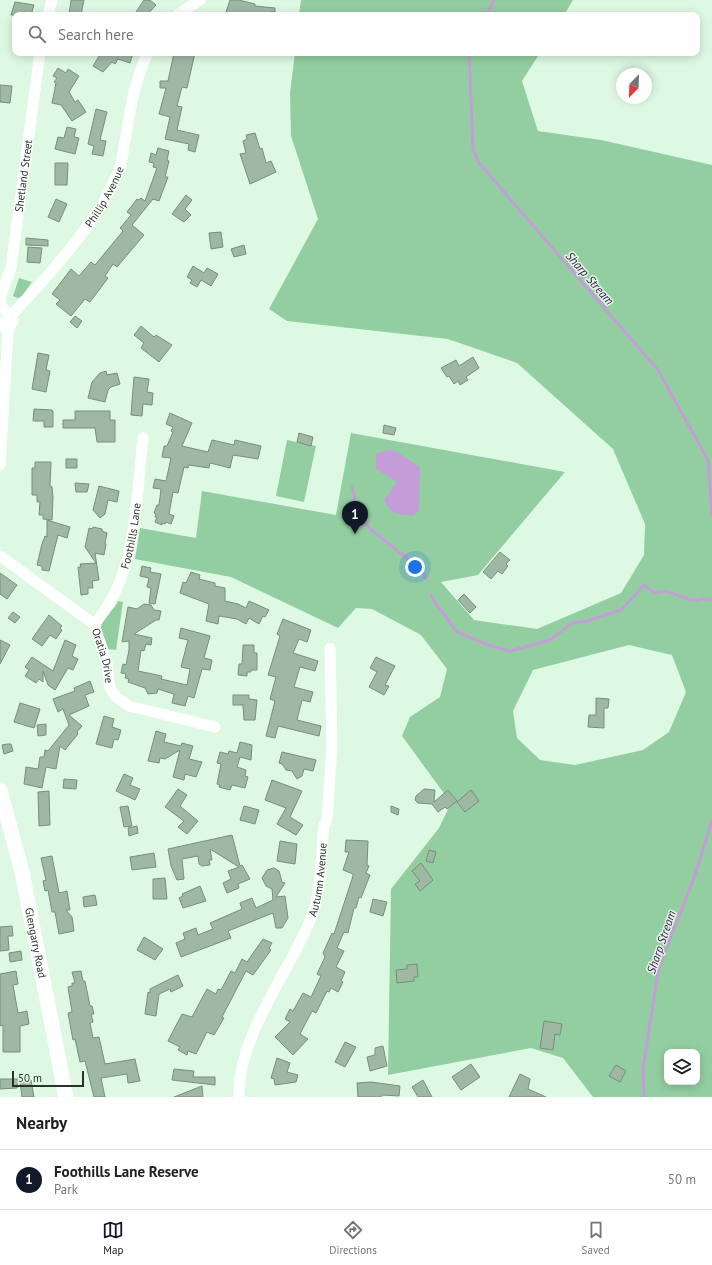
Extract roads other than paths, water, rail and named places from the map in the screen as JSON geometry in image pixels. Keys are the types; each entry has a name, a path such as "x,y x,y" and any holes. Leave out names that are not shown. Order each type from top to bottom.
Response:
{"main road":[{"name":"Glengarry Road","path":"0,790 22,872 66,1097"}],"street":[{"path":"49,12 52,0"},
{"path":"182,12 200,0"},
{"name":"Shetland Street","path":"0,298 11,268 40,56"},
{"name":"Phillip Avenue","path":"11,316 43,281 92,220 112,188 120,166 135,84 147,56"},
{"path":"0,304 11,316 13,321 8,331 0,465"},
{"path":"0,322 8,331"},
{"name":"Foothills Lane","path":"94,624 106,611 112,601 128,558 144,438"},
{"name":"Oratia Drive","path":"0,556 94,624 107,664 110,688 116,697 129,706 215,727"},
{"name":"Autumn Avenue","path":"239,1097 243,1061 253,1035 310,918 317,894 324,825 327,820 332,758 330,648"}],"waterway":[{"name":"Sharp Stream","path":"488,12 494,0"},
{"name":"Sharp Stream","path":"469,56 473,149 479,163 658,370 708,460 712,515"},
{"path":"352,487 356,504 369,528 423,571 426,579"},
{"path":"431,595 457,632 491,646 510,651 550,640 572,623 587,621 621,610 644,585 655,593 670,592 691,600 712,600"},
{"name":"Sharp Stream","path":"644,1097 643,1068 659,967 694,878 712,821"}],"place":[{"name":"Foothills Lane Reserve","path":"355,534"}]}
